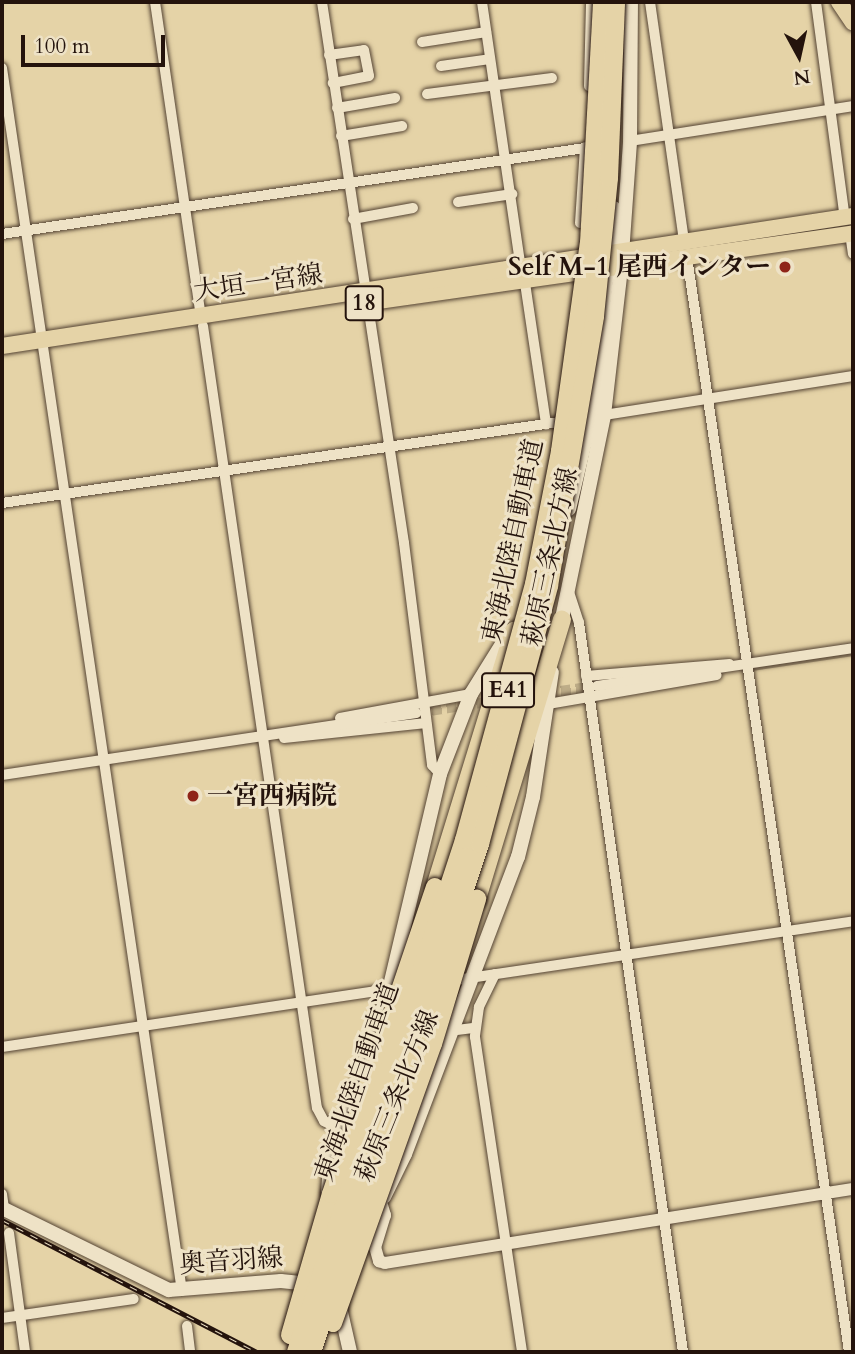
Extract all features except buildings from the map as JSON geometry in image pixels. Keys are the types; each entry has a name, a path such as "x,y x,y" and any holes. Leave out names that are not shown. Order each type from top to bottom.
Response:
{"highway":[{"name":"東海北陸自動車道","path":"296,1352 464,840 534,584 560,451 589,243 602,2"},
{"name":"東海北陸自動車道","path":"312,1352 480,844 549,586 596,304 609,178 619,2"},
{"path":"285,1352 328,1205 435,887 519,618"},
{"path":"323,1352 433,1044 562,620"}],"main road":[{"name":"萩原三条北方線","path":"617,252 619,2"},
{"name":"萩原三条北方線","path":"325,1288 381,1202 405,1153 449,1031 518,857 569,590 597,416 630,141 631,2"},
{"path":"839,2 853,23"},
{"name":"大垣一宮線","path":"523,275 617,252 684,241 850,225"},
{"name":"大垣一宮線","path":"2,356 42,345 366,297 523,275 615,269 850,225"},
{"name":"大垣一宮線","path":"2,346 42,345"},
{"name":"萩原三条北方線","path":"305,1352 325,1288 331,1249 327,1179 389,990 440,774 471,694 519,618 568,511 597,416"},
{"name":"奥音羽線","path":"3,1209 149,1282 182,1291 281,1281 325,1288"},
{"path":"325,1288 342,1304 349,1352"}],"street":[{"path":"155,2 226,470 317,1108 324,1121 342,1131 405,1153"},
{"path":"336,2 322,3 432,765 440,774"},
{"path":"482,2 546,424"},
{"path":"580,223 589,91 591,2"},
{"path":"650,2 684,241"},
{"path":"816,2 853,254"},
{"path":"422,42 486,32"},
{"path":"329,55 364,50 369,76 333,83"},
{"path":"441,66 490,59"},
{"path":"2,68 182,1291"},
{"path":"427,94 552,78"},
{"path":"589,91 618,93"},
{"path":"337,108 395,98"},
{"path":"630,141 853,106"},
{"path":"341,136 402,126"},
{"path":"2,234 585,148"},
{"path":"458,202 512,194"},
{"path":"353,219 413,208"},
{"path":"687,257 849,1352"},
{"path":"2,503 709,400 853,376"},
{"path":"569,590 579,623 624,955 666,1219 683,1352"},
{"path":"597,686 853,648"},
{"path":"586,676 700,664 747,664"},
{"path":"548,704 701,681 747,664"},
{"path":"262,737 424,700 471,694"},
{"path":"2,775 416,713"},
{"path":"262,737 306,739 426,723"},
{"path":"2,1047 853,921"},
{"path":"495,974 475,1028 522,1352"},
{"path":"449,1031 475,1028"},
{"path":"381,1202 385,1215 375,1247 382,1262 507,1245 853,1189"},
{"path":"2,1194 3,1209"},
{"path":"9,1233 25,1352"},
{"path":"2,1318 134,1299"},
{"path":"187,1326 190,1352"}],"waterway":[{"path":"752,669 853,654"}],"tunnel":[{"path":"546,693 596,686"},
{"path":"417,713 493,701"}],"railway":[{"path":"2,1220 257,1352"}],"place":[{"name":"Self M-1 尾西インター","path":"785,267"},
{"name":"一宮西病院","path":"193,796"}]}
